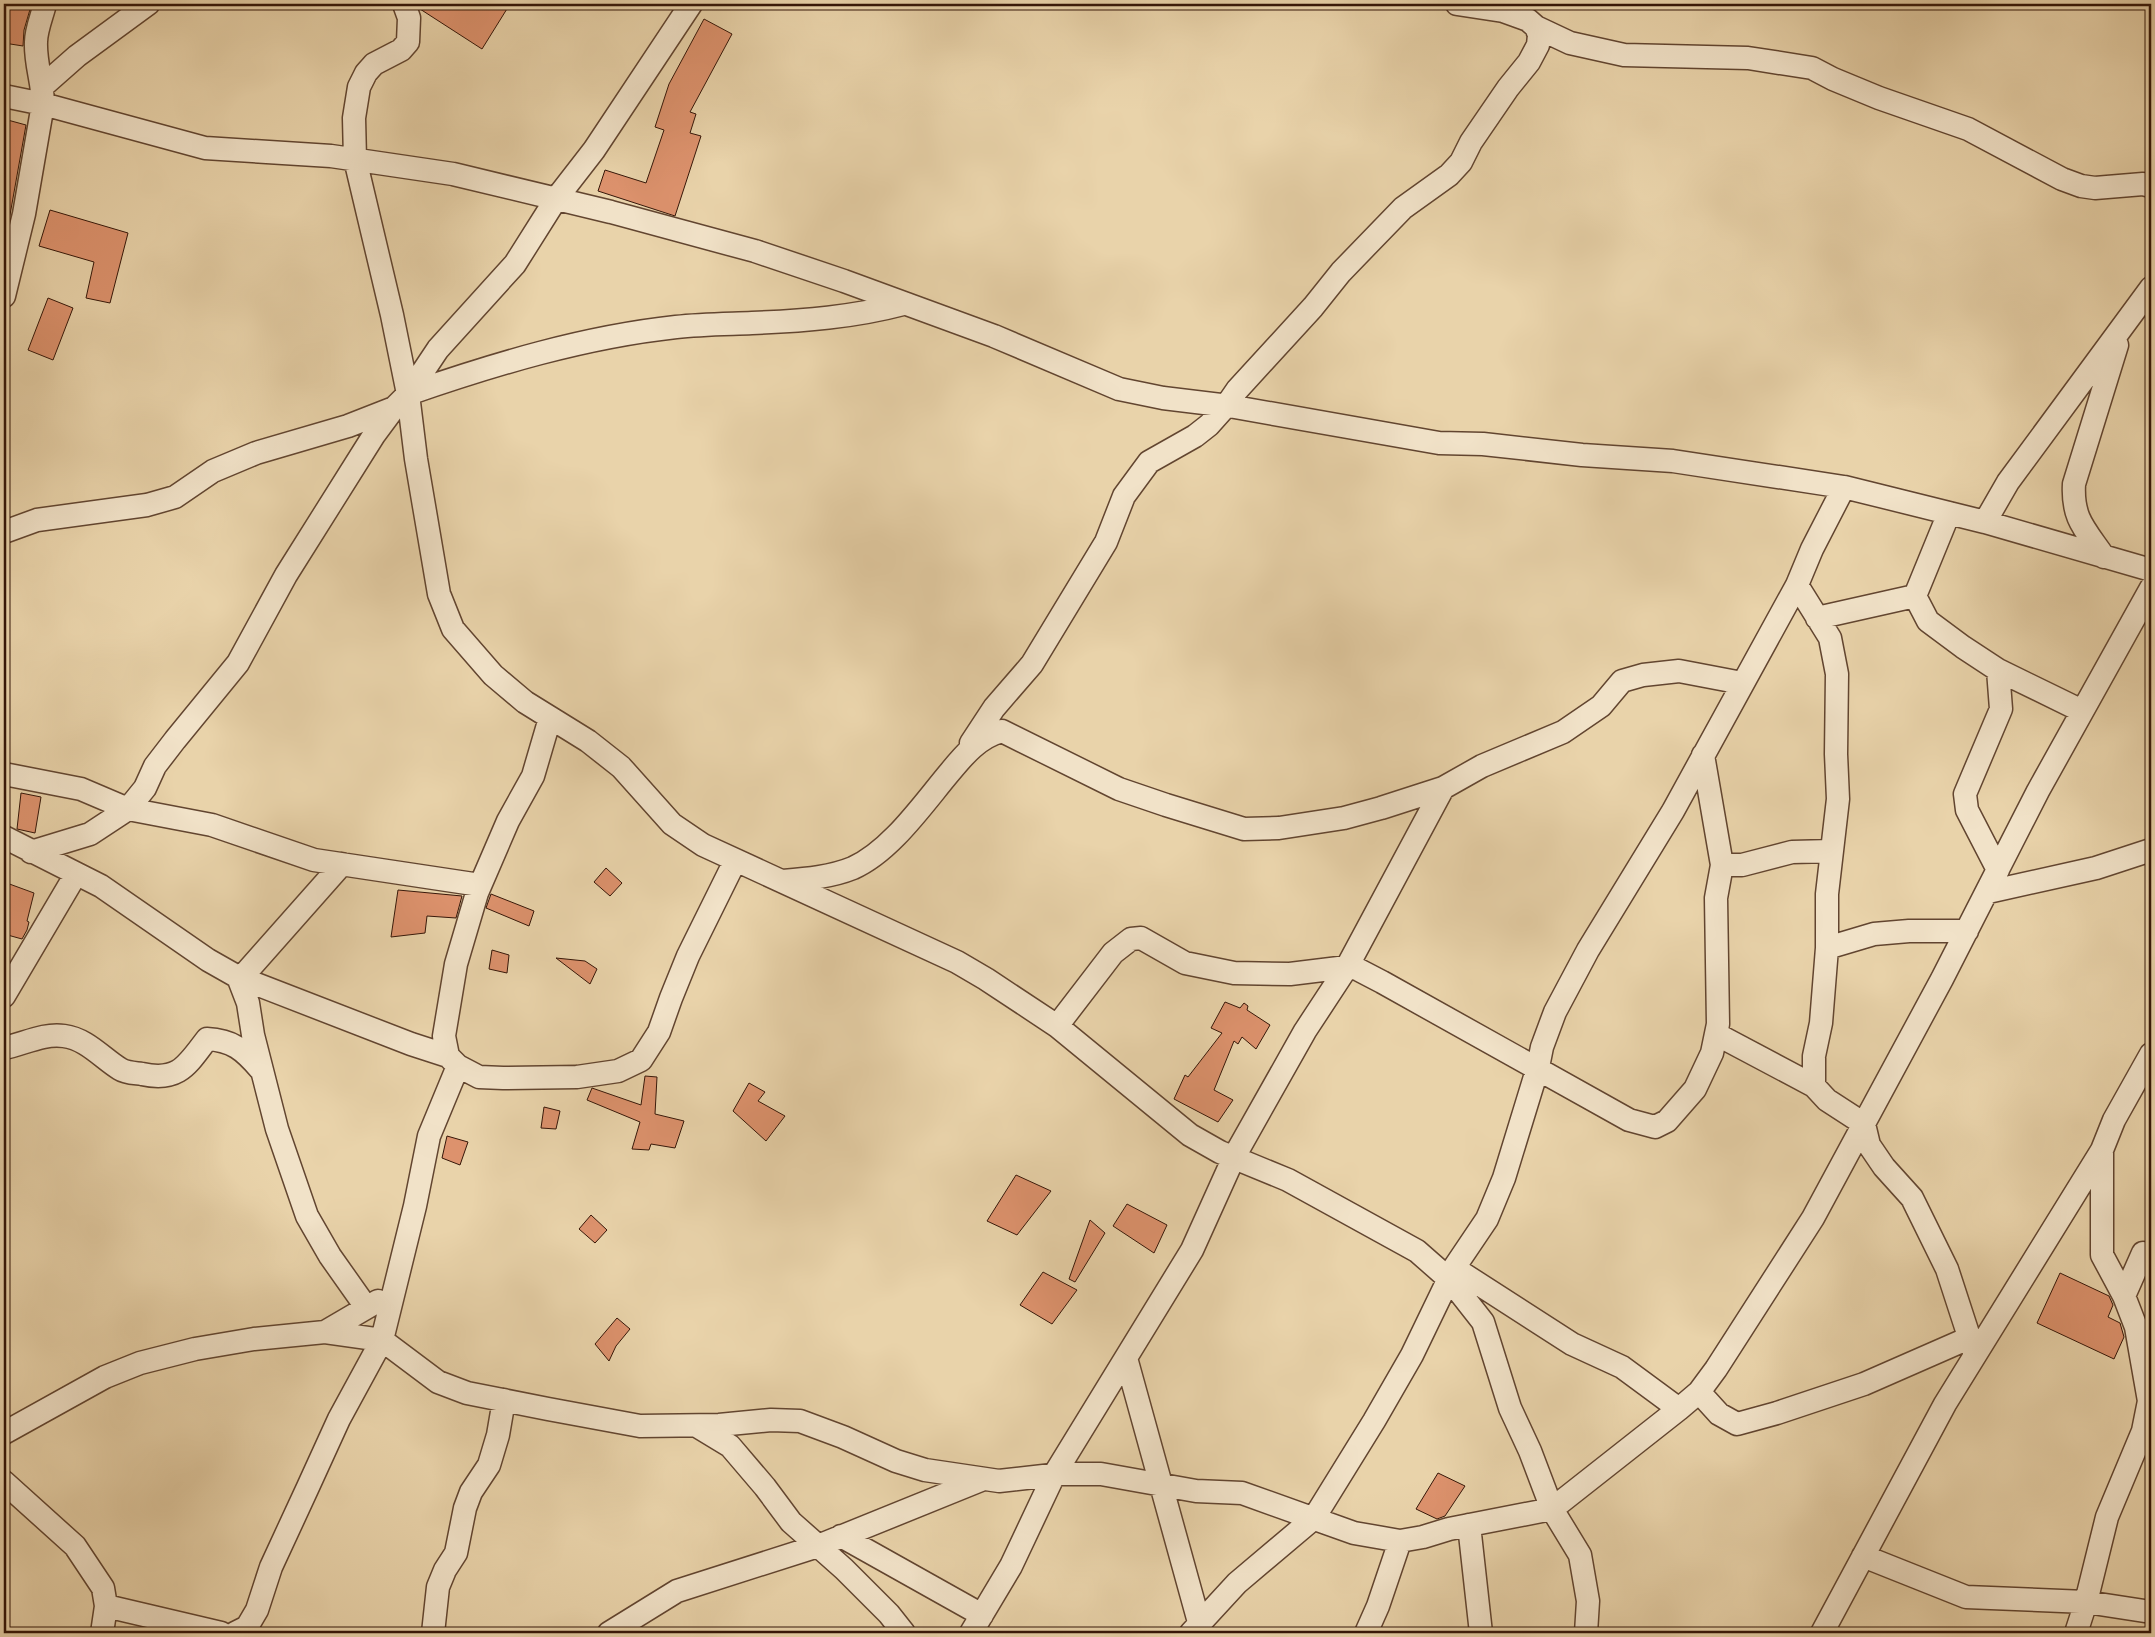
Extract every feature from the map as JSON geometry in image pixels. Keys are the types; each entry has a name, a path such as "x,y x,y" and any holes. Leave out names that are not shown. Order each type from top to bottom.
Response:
{"street":[{"path":"4,296 24,214 43,95 36,41 45,4"},
{"path":"43,95 77,56 148,4"},
{"path":"404,4 409,18 408,42 401,50 374,64 366,73 359,87 354,118 355,158 392,315 401,401 416,459 439,594 452,629 492,675 525,702 588,741 621,767 672,824 703,845 735,862 782,881 957,962 1057,1026 1190,1135 1234,1158 1288,1180 1417,1252 1572,1344 1622,1367 1679,1409"},
{"path":"31,852 90,834 128,808 145,788 156,766 175,740 238,663 286,575 374,434 401,401 438,349 514,264 556,199 594,150 691,4"},
{"path":"1457,4 1503,10 1528,20 1536,27 1570,43 1624,55 1748,58 1812,68 1879,98 1968,129 2062,179 2081,186 2095,188 2143,184 2151,186"},
{"path":"964,755 994,708 1032,664 1106,542 1124,496 1149,462 1196,436 1209,425 1237,390 1313,307 1341,272 1403,208 1449,175 1461,162 1471,142 1508,88 1529,62 1538,46 1539,34 1536,27"},
{"path":"4,96 43,95 205,148 355,158 453,174 536,192 556,199 755,251 844,280 903,304 994,336 1119,389 1163,398 1226,406 1439,443 1483,444 1582,455 1673,461 1844,487 1949,512 2151,570"},
{"path":"1985,522 2008,482 2151,288"},
{"path":"4,532 37,520 147,505 175,497 213,471 256,453 348,426 401,401 484,368 598,339 677,327 825,318 871,312 903,304"},
{"path":"2104,556 2080,523 2073,503 2074,484 2121,330"},
{"path":"1198,1630 1238,1583 1314,1518 1407,1363 1452,1274 1487,1220 1504,1178 1538,1068 1542,1047 1563,997 1588,950 1673,811 1797,585 1812,550 1844,487"},
{"path":"1949,512 1915,596 1928,621 1998,670 2082,712"},
{"path":"1797,585 1830,638 1838,674 1836,754 1838,800 1827,894 1827,948 1821,1023 1814,1056 1814,1086"},
{"path":"4,1433 105,1377 140,1363 195,1349 325,1332 382,1340 438,1382 467,1393 640,1426 696,1426 771,1420 800,1420 896,1461 925,1470 999,1481 1054,1475 1101,1474 1196,1491 1242,1493 1354,1533 1400,1541 1423,1538 1448,1529 1552,1509 1699,1392 1716,1369 1812,1218 1988,892 2038,791 2151,588"},
{"path":"1817,618 1915,596"},
{"path":"1998,670 2000,708 1965,794 1967,810 1998,870"},
{"path":"782,881 817,877 853,867 884,848 964,755 988,734 1002,730 1120,789 1244,829 1279,828 1344,818 1443,788 1482,766 1563,732 1601,706 1622,681 1643,675 1680,671 1742,683"},
{"path":"235,1633 247,1627 257,1610 271,1567 339,1419 382,1340 415,1206 429,1136 453,1061 444,1036 456,964 480,885 508,821 533,776 550,718"},
{"path":"1057,1026 1113,953 1131,939 1141,938 1185,963 1234,973 1290,974 1347,967 1357,969 1382,982 1629,1120 1655,1126 1667,1121 1695,1089 1712,1053 1718,1024 1716,898 1722,865 1703,755"},
{"path":"4,774 81,789 128,808 212,825 314,860 480,885"},
{"path":"841,1536 976,1624 1011,1566 1054,1475 1192,1250 1234,1158 1305,1031 1347,967 1443,788"},
{"path":"4,837 101,886 208,960 240,978 453,1061 479,1077 503,1078 577,1077 618,1071 641,1060 659,1032 688,956 735,862"},
{"path":"1988,892 2096,868 2151,850"},
{"path":"1722,865 1742,866 1792,852 1831,851"},
{"path":"240,978 342,864"},
{"path":"4,996 76,874"},
{"path":"1827,948 1874,934 1909,931 1967,931"},
{"path":"240,978 248,1003 252,1035 277,1129 307,1216 330,1256 366,1307"},
{"path":"1716,1034 1814,1086 1827,1100 1864,1124 1869,1145 1884,1167 1912,1198 1947,1269 1972,1347"},
{"path":"4,1048 46,1036 65,1036 84,1043 122,1070 155,1077 174,1074 180,1071 190,1063 207,1038 222,1039 245,1051 261,1070"},
{"path":"1822,1633 1944,1404 1972,1347 2102,1150 2114,1120 2151,1054"},
{"path":"2076,1633 2086,1602 2107,1517 2143,1431 2149,1401 2136,1327 2124,1296 2102,1255 2102,1150"},
{"path":"2124,1296 2143,1253 2151,1257"},
{"path":"1452,1274 1483,1322 1510,1408 1530,1451 1552,1509 1580,1555 1588,1601 1586,1633"},
{"path":"325,1332 366,1307 394,1293"},
{"path":"1699,1392 1719,1414 1737,1424 1777,1413 1972,1347"},
{"path":"1126,1358 1162,1484 1198,1630"},
{"path":"433,1633 438,1587 445,1570 456,1553 463,1516 471,1492 489,1465 498,1435 504,1400"},
{"path":"696,1426 730,1446 765,1486 791,1522 844,1568 883,1608 904,1633"},
{"path":"609,1633 677,1591 818,1546 982,1479"},
{"path":"4,1482 74,1546 103,1588 106,1606 102,1633"},
{"path":"1469,1525 1481,1633"},
{"path":"1366,1633 1378,1606 1400,1541"},
{"path":"1863,1556 1966,1597 2086,1602 2151,1612"},
{"path":"106,1606 221,1633"}],"building":[{"path":"4,4 31,6 24,30 23,46 4,43"},
{"path":"418,4 510,4 482,49 420,9"},
{"path":"704,19 732,34 690,112 696,114 690,133 701,136 675,216 598,191 605,170 646,183 664,130 655,127 669,84"},
{"path":"4,119 26,125 8,226 4,225"},
{"path":"50,210 128,233 110,303 86,298 94,262 39,246"},
{"path":"48,298 73,308 53,360 28,350"},
{"path":"21,793 41,797 35,833 17,829"},
{"path":"606,868 622,883 610,896 594,882"},
{"path":"4,882 34,893 27,921 29,922 27,930 22,939 4,934"},
{"path":"398,890 462,896 456,918 427,916 425,933 391,937"},
{"path":"491,894 534,911 529,926 486,908"},
{"path":"492,950 509,955 507,973 489,969"},
{"path":"556,958 585,961 597,969 590,984"},
{"path":"1225,1002 1240,1008 1244,1003 1248,1006 1247,1010 1270,1025 1256,1049 1242,1037 1238,1044 1234,1041 1214,1090 1233,1100 1218,1122 1174,1099 1185,1075 1188,1077 1222,1033 1211,1028"},
{"path":"645,1076 657,1077 655,1114 684,1121 675,1148 651,1144 649,1150 632,1149 640,1122 587,1100 592,1088 641,1105"},
{"path":"749,1083 765,1092 758,1101 785,1116 766,1141 733,1111"},
{"path":"544,1107 560,1111 556,1129 541,1128"},
{"path":"447,1136 468,1142 460,1165 442,1158"},
{"path":"1016,1175 1051,1191 1017,1235 987,1221"},
{"path":"1127,1204 1167,1225 1154,1253 1113,1226"},
{"path":"591,1215 607,1230 595,1243 579,1229"},
{"path":"1090,1220 1105,1233 1075,1282 1069,1279"},
{"path":"1043,1272 1077,1290 1052,1324 1020,1305"},
{"path":"2060,1273 2109,1296 2113,1305 2108,1317 2120,1323 2124,1337 2114,1359 2037,1323"},
{"path":"617,1318 630,1329 616,1346 609,1361 595,1344"},
{"path":"1438,1473 1465,1486 1445,1516 1437,1519 1416,1509"}]}
